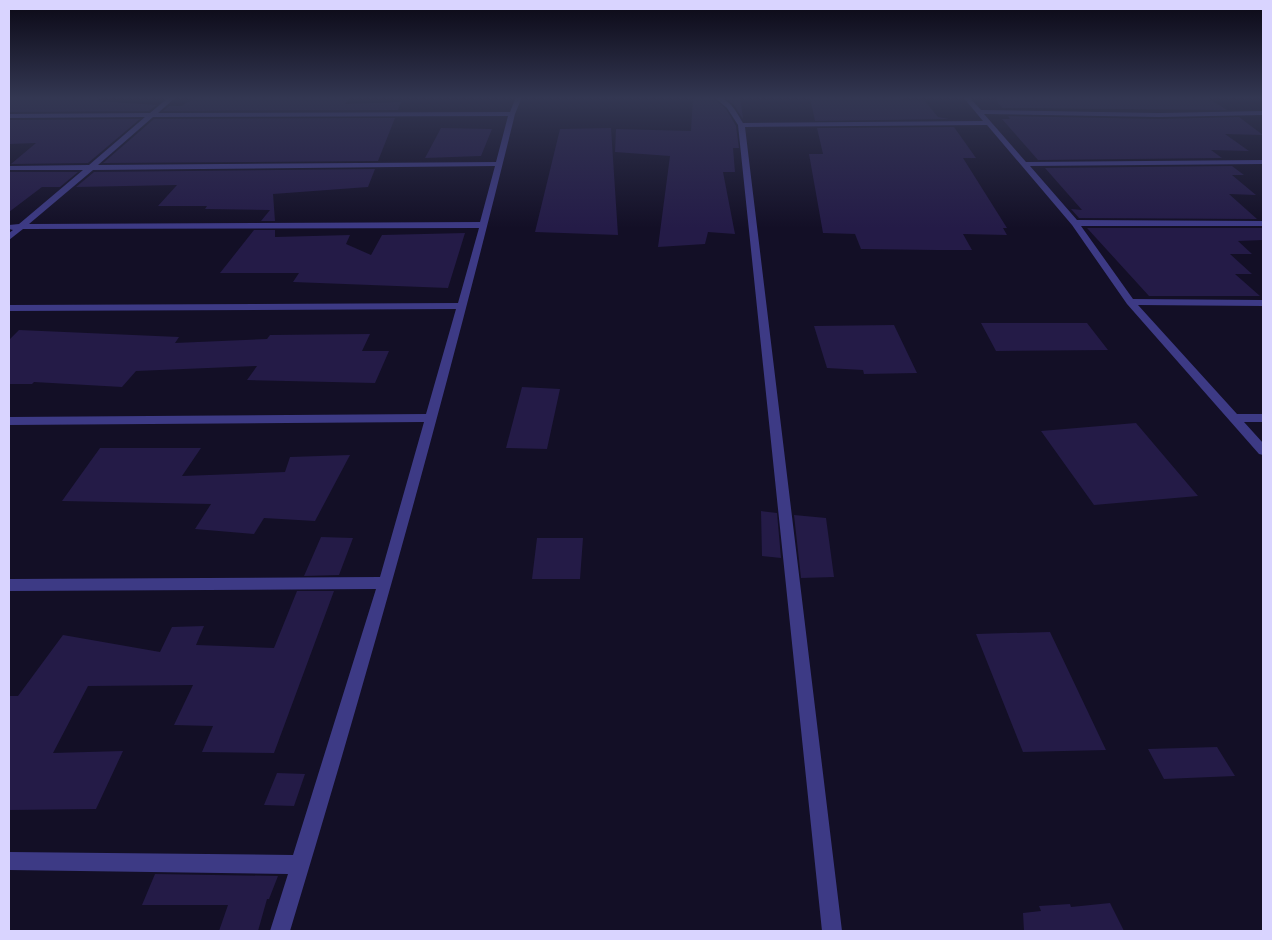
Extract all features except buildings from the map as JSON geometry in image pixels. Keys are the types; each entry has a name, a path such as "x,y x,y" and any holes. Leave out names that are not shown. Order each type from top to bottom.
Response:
{"street":[{"path":"9,237 121,141"},
{"path":"280,931 298,865 385,583 432,418 460,306 484,225 506,141"},
{"path":"743,141 832,931"},
{"path":"1004,141 1075,223 1130,302 1263,451"},
{"path":"1024,164 1263,162"},
{"path":"9,168 500,164"},
{"path":"1075,223 1263,223"},
{"path":"9,226 484,225"},
{"path":"1130,302 1263,303"},
{"path":"9,308 460,306"},
{"path":"9,422 432,418"},
{"path":"1232,418 1263,418"},
{"path":"9,585 385,583"},
{"path":"9,861 298,865"}]}
